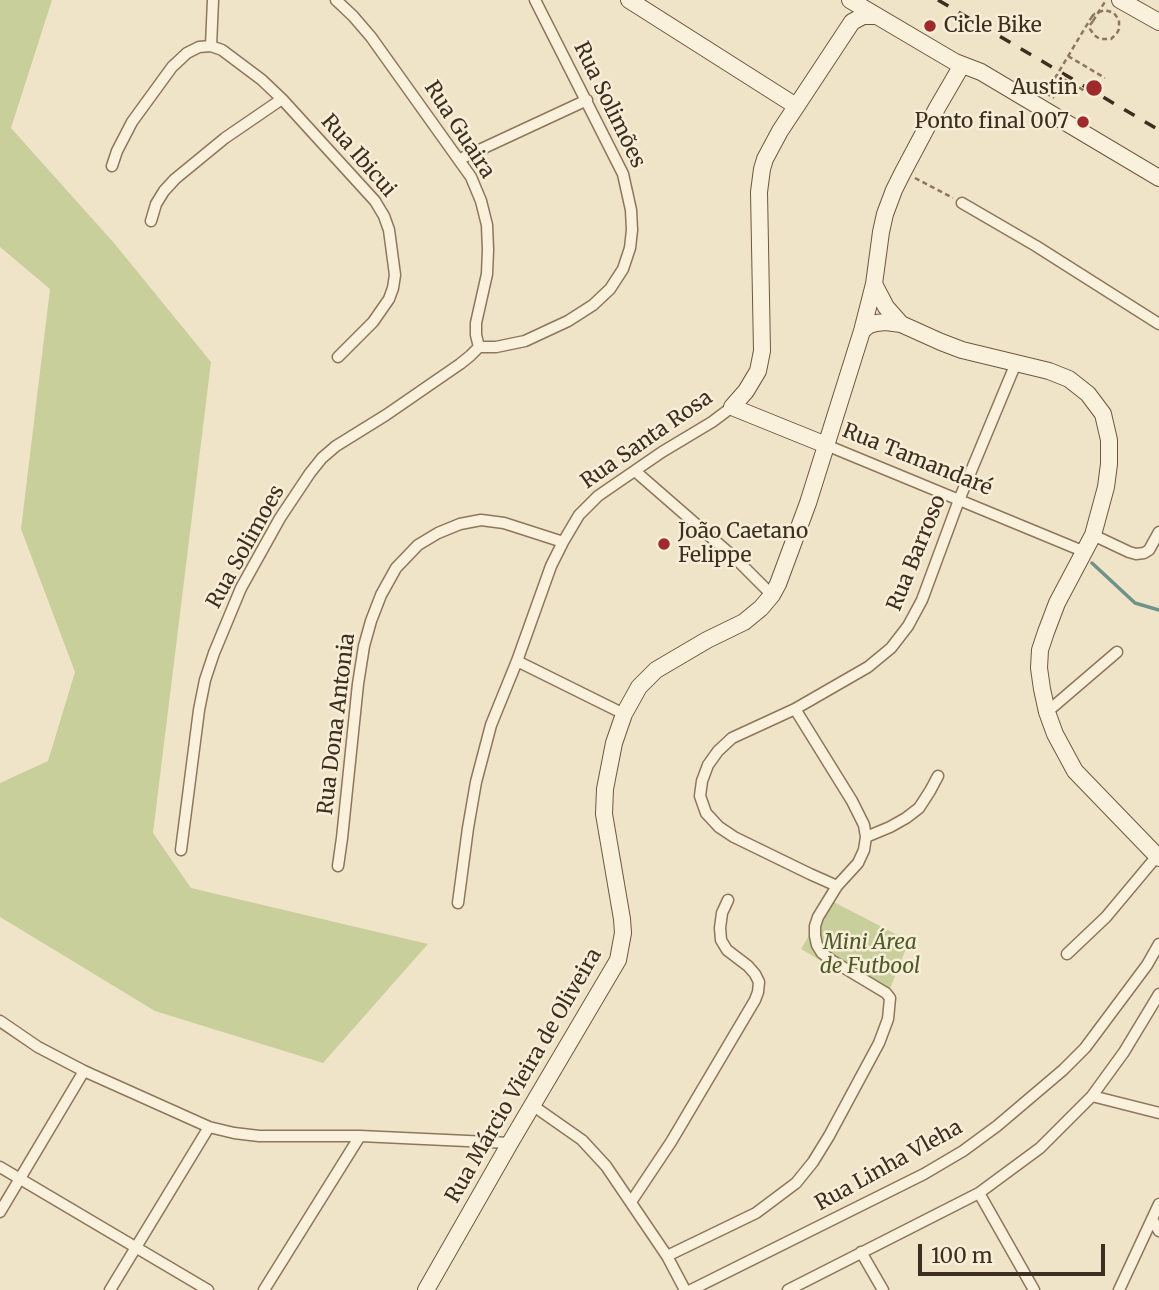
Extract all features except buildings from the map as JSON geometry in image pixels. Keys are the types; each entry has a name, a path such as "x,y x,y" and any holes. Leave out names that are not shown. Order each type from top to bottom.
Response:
{"main road":[{"path":"629,0 796,106"},
{"path":"848,0 852,10 852,22 863,16 876,16"},
{"path":"848,0 962,65 981,72 1159,178"},
{"path":"1120,0 1159,22"},
{"name":"Rua Santa Rosa","path":"732,407 758,371 762,351 759,207 762,169 769,150 852,22"},
{"name":"Rua Márcio Vieira de Oliveira","path":"426,1290 618,960 622,919 604,814 609,763 624,714 639,687 656,670 744,622 772,595 784,570 862,331 874,284 881,232 894,190 962,65"},
{"path":"874,284 886,307 901,324"},
{"path":"862,331 876,323 901,324 962,350 1049,371 1069,379 1088,394 1103,414 1109,440 1106,487 1093,535 1057,603 1040,650 1039,668 1047,712 1055,734 1075,771 1157,852"},
{"name":"Rua Tamandaré","path":"732,407 826,445"}],"street":[{"path":"112,166 132,122 172,67 187,53 199,47 211,46 213,0"},
{"name":"Rua Guaira","path":"336,0 371,37 460,159 481,201 487,225 488,250 487,274 476,323 479,346"},
{"name":"Rua Solimões","path":"479,346 496,347 525,341 568,321 593,305 610,289 623,269 630,248 632,230 628,191 623,174 535,0"},
{"name":"Rua Ibicui","path":"211,46 222,50 282,99 375,201 384,216 389,230 395,275 393,288 389,299 373,322 338,357"},
{"path":"151,221 156,204 175,179 225,138 282,99"},
{"path":"460,159 587,100"},
{"path":"962,202 1159,324"},
{"name":"Rua Solimoes","path":"181,849 205,680 241,587 280,518 322,458 460,364 479,346"},
{"name":"Rua Barroso","path":"838,886 719,827 706,813 700,796 702,781 718,751 732,738 795,709 868,667 891,648 908,626 922,600 959,500 1016,363"},
{"name":"Rua Santa Rosa","path":"458,903 468,828 491,725 551,566 563,542 579,515 598,496 732,407"},
{"name":"Rua Tamandaré","path":"826,445 1085,552"},
{"path":"635,471 736,559 772,595"},
{"name":"Rua Dona Antonia","path":"338,866 364,646 381,595 396,568 418,545 438,533 460,524 481,520 504,523 563,542"},
{"path":"1093,535 1136,554 1149,550 1159,532"},
{"path":"1047,712 1117,652"},
{"path":"517,661 624,714"},
{"path":"667,1256 756,1213 796,1184 824,1145 879,1043 888,1019 890,998 881,989 831,960 817,945 815,926 818,917 838,886 858,863 866,837 864,825 852,800 795,709"},
{"path":"866,837 890,827 919,808 938,776"},
{"path":"1067,954 1106,917 1157,852"},
{"path":"631,1202 671,1142 758,992 759,982 755,974 727,950 721,940 722,914 728,900"},
{"name":"Rua Linha Vleha","path":"691,1290 924,1174 963,1151 997,1126 1085,1048 1147,965 1159,944"},
{"path":"788,1290 979,1194 1040,1148 1092,1096 1124,1052 1159,994"},
{"path":"0,1021 38,1047 85,1071 209,1127 234,1133 510,1143"},
{"path":"0,1212 85,1071"},
{"path":"1092,1096 1159,1113"},
{"path":"532,1105 595,1152 667,1256 685,1290"},
{"path":"110,1290 209,1127"},
{"path":"264,1290 360,1136"},
{"path":"0,1167 208,1290"},
{"path":"979,1194 1034,1290"},
{"path":"1119,1290 1159,1205"},
{"path":"1152,1219 1159,1231"},
{"path":"861,1252 883,1290"}],"path":[{"path":"1046,93 1097,12 1105,10 1114,13 1119,20 1117,34 1111,38 1100,39 1094,36 1090,29 1090,26 1093,21 1106,0"},
{"path":"1068,56 1105,78"},
{"path":"1057,75 1092,95"},
{"path":"903,172 941,191"}],"green space":[{"path":"0,0 52,0 11,128 114,243 211,362 153,833 191,888 428,944 323,1063 155,1011 0,917 0,783 48,761 75,672 21,529 50,289 0,247"},
{"name":"Mini Área de Futbool","path":"830,900 909,941 886,999 801,949"}],"waterway":[{"path":"1092,563 1135,603 1159,610"}],"railway":[{"path":"938,0 1159,130"}],"place":[{"name":"Cicle Bike","path":"930,26"},
{"name":"Austin","path":"1094,88"},
{"name":"Ponto final 007","path":"1083,122"},
{"name":"João Caetano Felippe","path":"664,544"}]}
